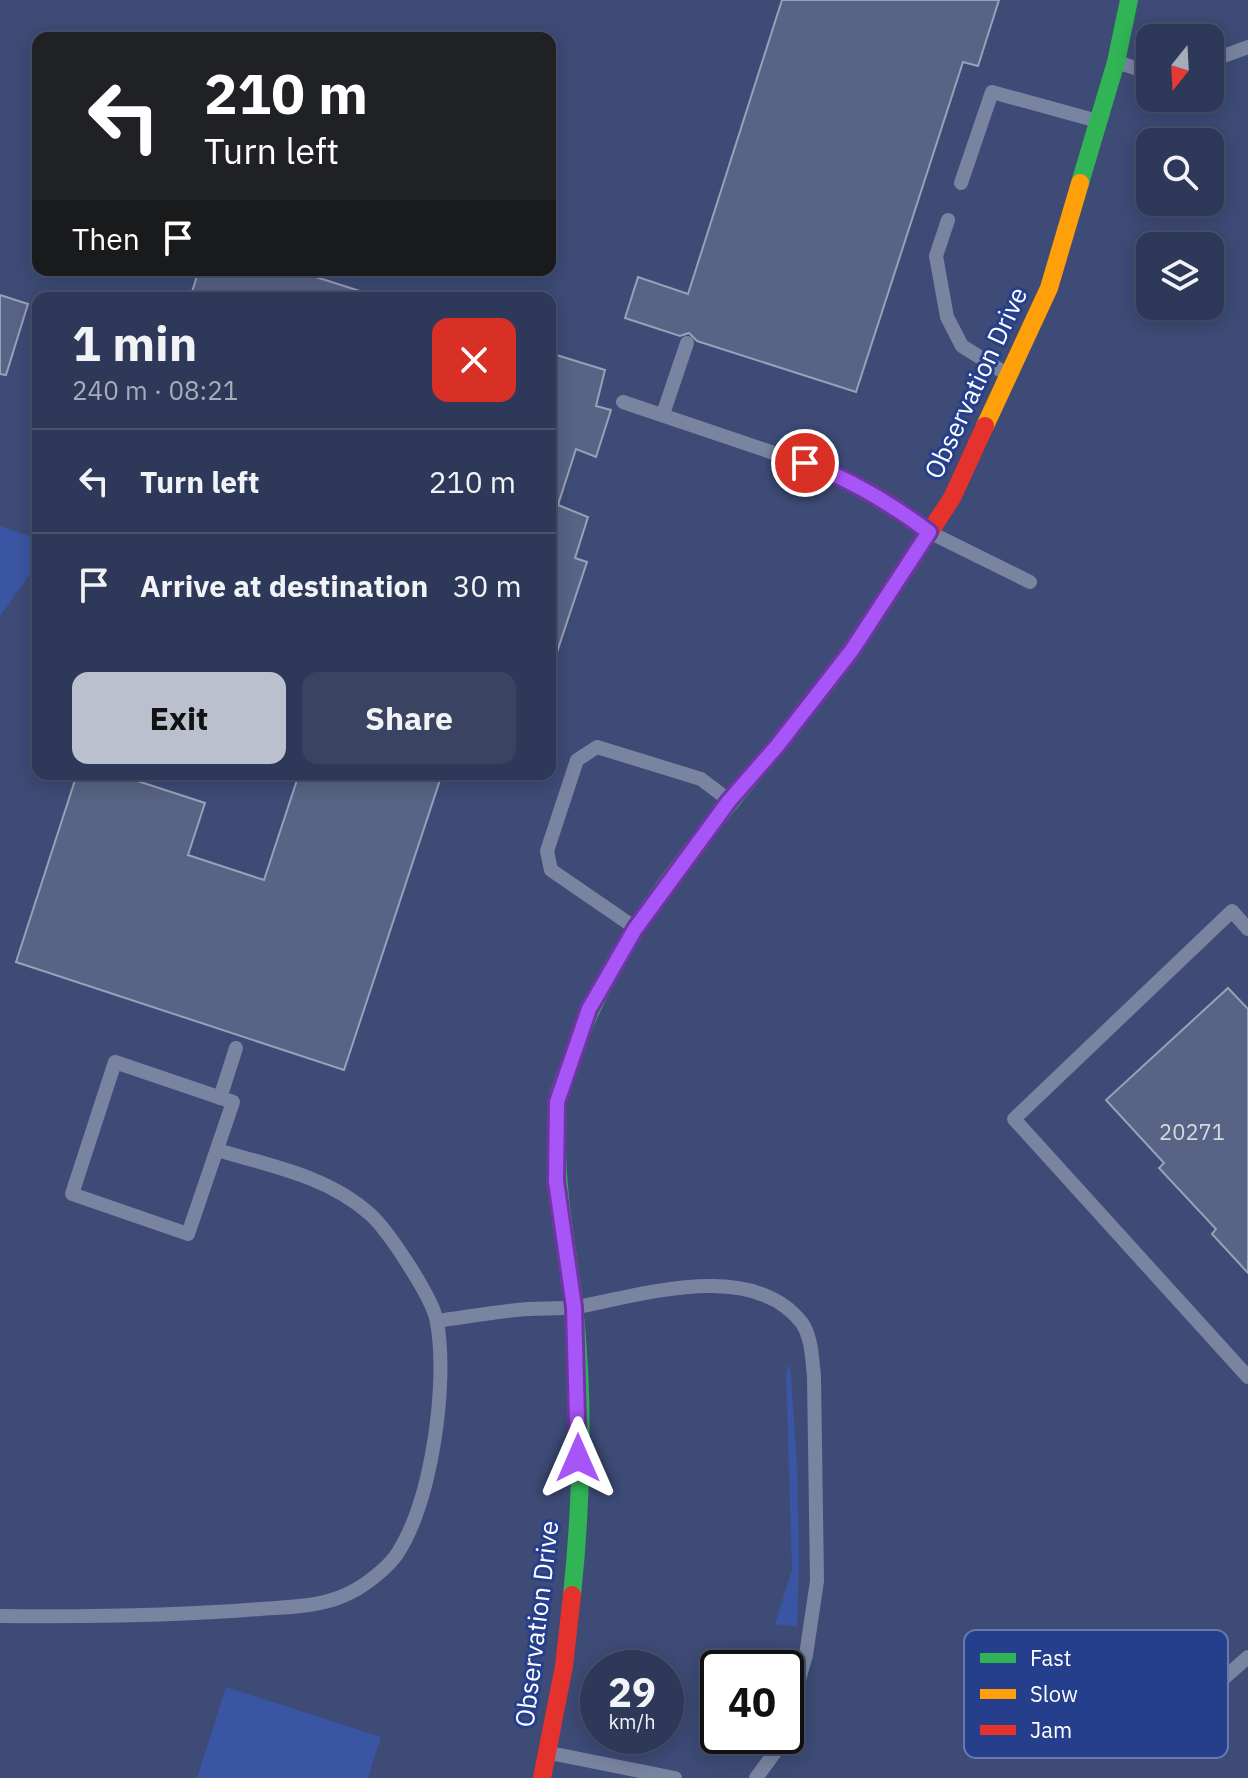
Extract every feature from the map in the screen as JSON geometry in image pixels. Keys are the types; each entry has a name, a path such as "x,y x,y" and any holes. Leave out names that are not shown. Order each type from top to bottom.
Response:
{"street":[{"name":"Observation Drive","path":"542,1778 564,1666 577,1546 579,1429 574,1307 556,1181 557,1102 589,1009 635,929 729,801 777,746 852,650 952,498 1049,288 1116,62 1129,0"}],"lane":[{"path":"1224,56 1248,47"},
{"path":"1116,62 1136,68"},
{"path":"961,183 992,92 1098,121"},
{"path":"948,220 936,256 947,317 962,346 1009,376"},
{"path":"663,414 687,343"},
{"path":"623,402 833,473 885,500 929,532 1030,582"},
{"path":"635,929 551,870 547,851 577,760 597,747 701,779 729,801"},
{"path":"1248,929 1232,911 1014,1119 1248,1377"},
{"path":"220,1098 236,1048"},
{"path":"115,1062 233,1102 217,1150 188,1234 72,1194 115,1062"},
{"path":"0,1616 197,1614 317,1604 344,1596 398,1554 416,1516 429,1473 437,1430 437,1321 412,1270 373,1216 333,1186 217,1150"},
{"path":"437,1321 526,1309 574,1307 694,1286 732,1286 761,1294 803,1324 811,1350 814,1376 817,1581 804,1662"},
{"path":"1228,1675 1248,1657"},
{"path":"547,1753 675,1778"},
{"path":"757,1777 772,1754"}],"shaded area":[{"path":"0,526 32,537 32,571 0,616"},
{"path":"790,1364 797,1465 797,1627 775,1624 792,1570 786,1371"},
{"path":"226,1687 381,1737 368,1778 197,1778"}],"building":[{"path":"782,0 999,0 978,66 963,62 856,392 697,341 689,333 680,336 625,318 638,277 688,294"},
{"path":"197,276 313,276 363,292 192,292"},
{"path":"0,295 28,304 6,375 0,374"},
{"path":"556,355 605,370 596,406 611,410 596,457 576,449 558,505 588,517 575,558 587,562 556,655"},
{"path":"75,780 134,780 205,803 188,855 264,880 297,780 440,780 344,1070 16,962"},
{"path":"1228,988 1248,1009 1248,1273 1212,1234 1216,1229 1159,1168 1164,1163 1106,1100"}],"traffic: fast":[{"path":"1080,183 1116,62 1129,0"},
{"path":"572,1595 580,1487 580,1413 574,1305 558,1179 556,1110 560,1090 598,994 630,937 667,883 831,678 869,624"}],"traffic: slow":[{"path":"985,426 1049,288 1080,183"}],"traffic: jam":[{"path":"869,624 952,498 985,426"},
{"path":"542,1778 564,1666 572,1595"}],"route":[{"path":"578,1458 574,1307 556,1181 557,1102 589,1009 635,929 729,801 777,746 852,650 929,532 885,500 833,473 805,463"}]}
